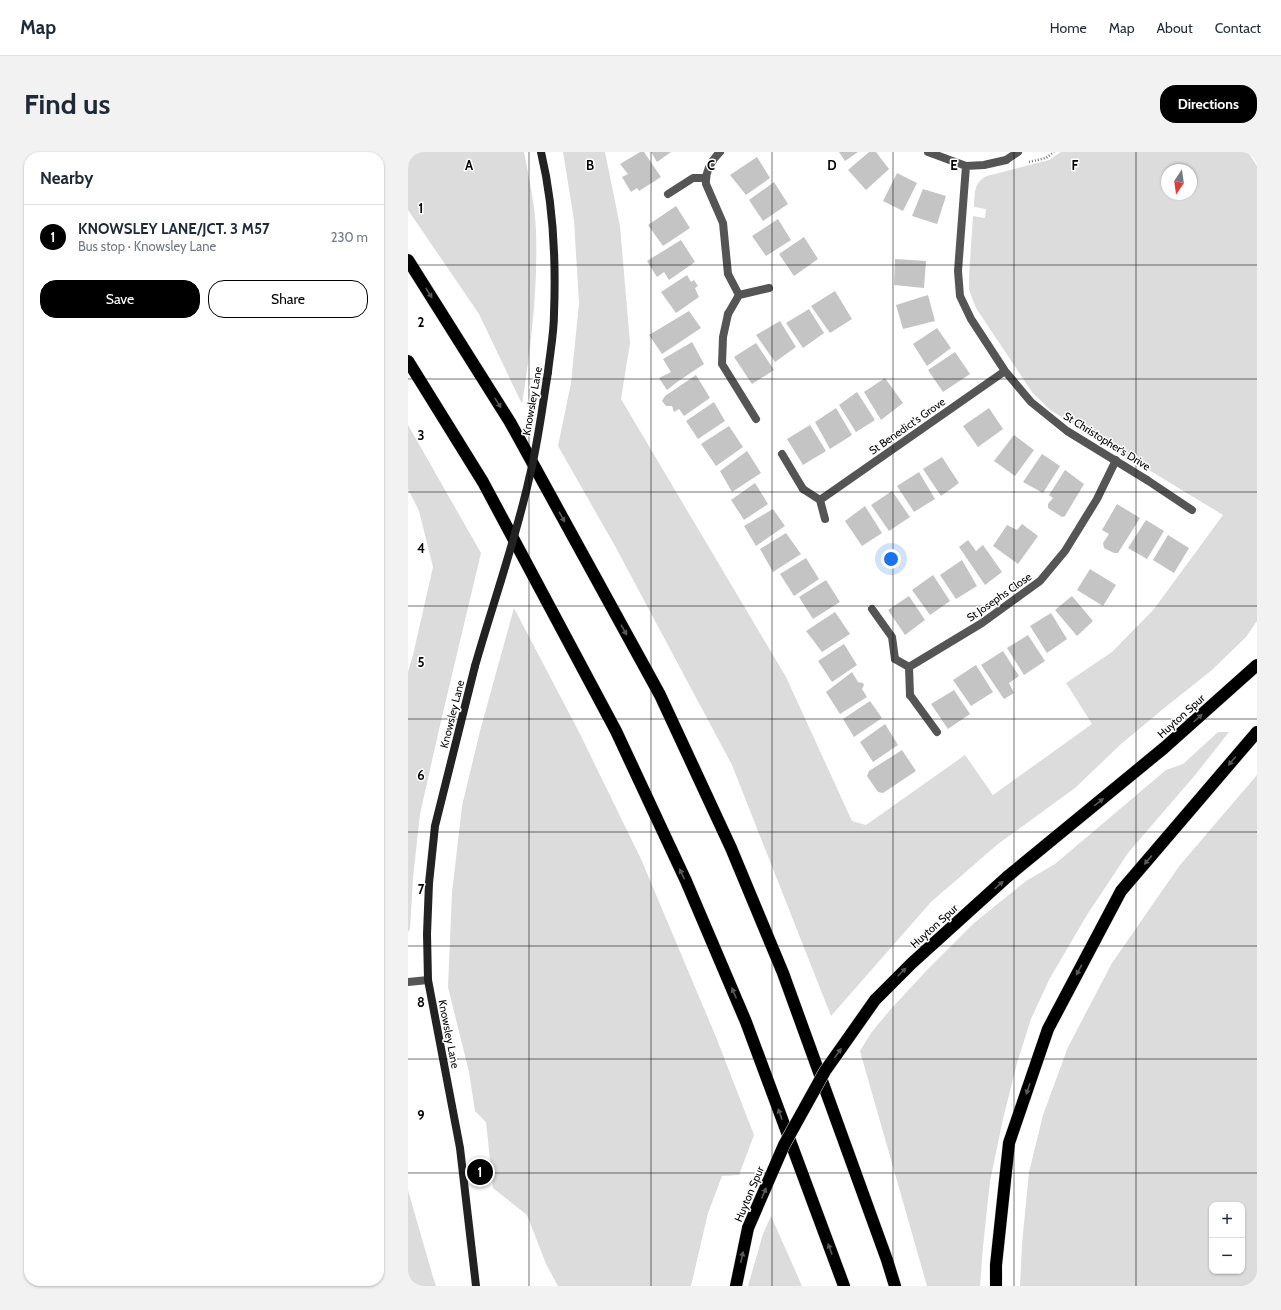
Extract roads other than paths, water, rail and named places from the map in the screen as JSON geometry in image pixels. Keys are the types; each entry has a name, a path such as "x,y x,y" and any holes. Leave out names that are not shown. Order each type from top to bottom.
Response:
{"highway":[{"path":"408,260 510,422 660,695 731,848 783,973 887,1260 895,1286"},
{"path":"408,361 484,482 616,731 686,881 746,1022 844,1286"},
{"name":"Huyton Spur","path":"736,1286 748,1228 784,1145 825,1071 875,1000 912,963 1007,878 1164,748 1257,665"},
{"path":"996,1286 996,1265 1009,1143 1048,1029 1121,891 1257,732"}],"main road":[{"name":"Knowsley Lane","path":"476,1286 460,1148 428,980 427,926 429,883 435,826 475,666 489,615 511,549 530,478 548,372 554,315 554,237 545,165 541,152"}],"street":[{"path":"720,152 708,168 706,184 723,223 728,274 739,295"},
{"path":"928,152 966,166 984,165 1006,160 1018,152"},
{"name":"St Christopher's Drive","path":"966,166 958,271 960,296 970,319 1005,371 1031,402 1067,430 1148,480 1192,510"},
{"path":"668,194 693,178 706,178"},
{"path":"756,419 722,364 723,337 728,314 739,295 769,288"},
{"name":"St Benedict's Grove","path":"820,500 1005,371"},
{"path":"782,454 803,488 820,500 825,519"},
{"name":"St Josephs Close","path":"909,667 982,623 1040,581 1069,544 1097,499 1116,460"},
{"path":"872,609 892,637 894,659 909,667 910,695 937,732"},
{"path":"408,982 428,980"}],"place":[{"name":"KNOWSLEY LANE/JCT. 3 M57","path":"480,1172"}]}
